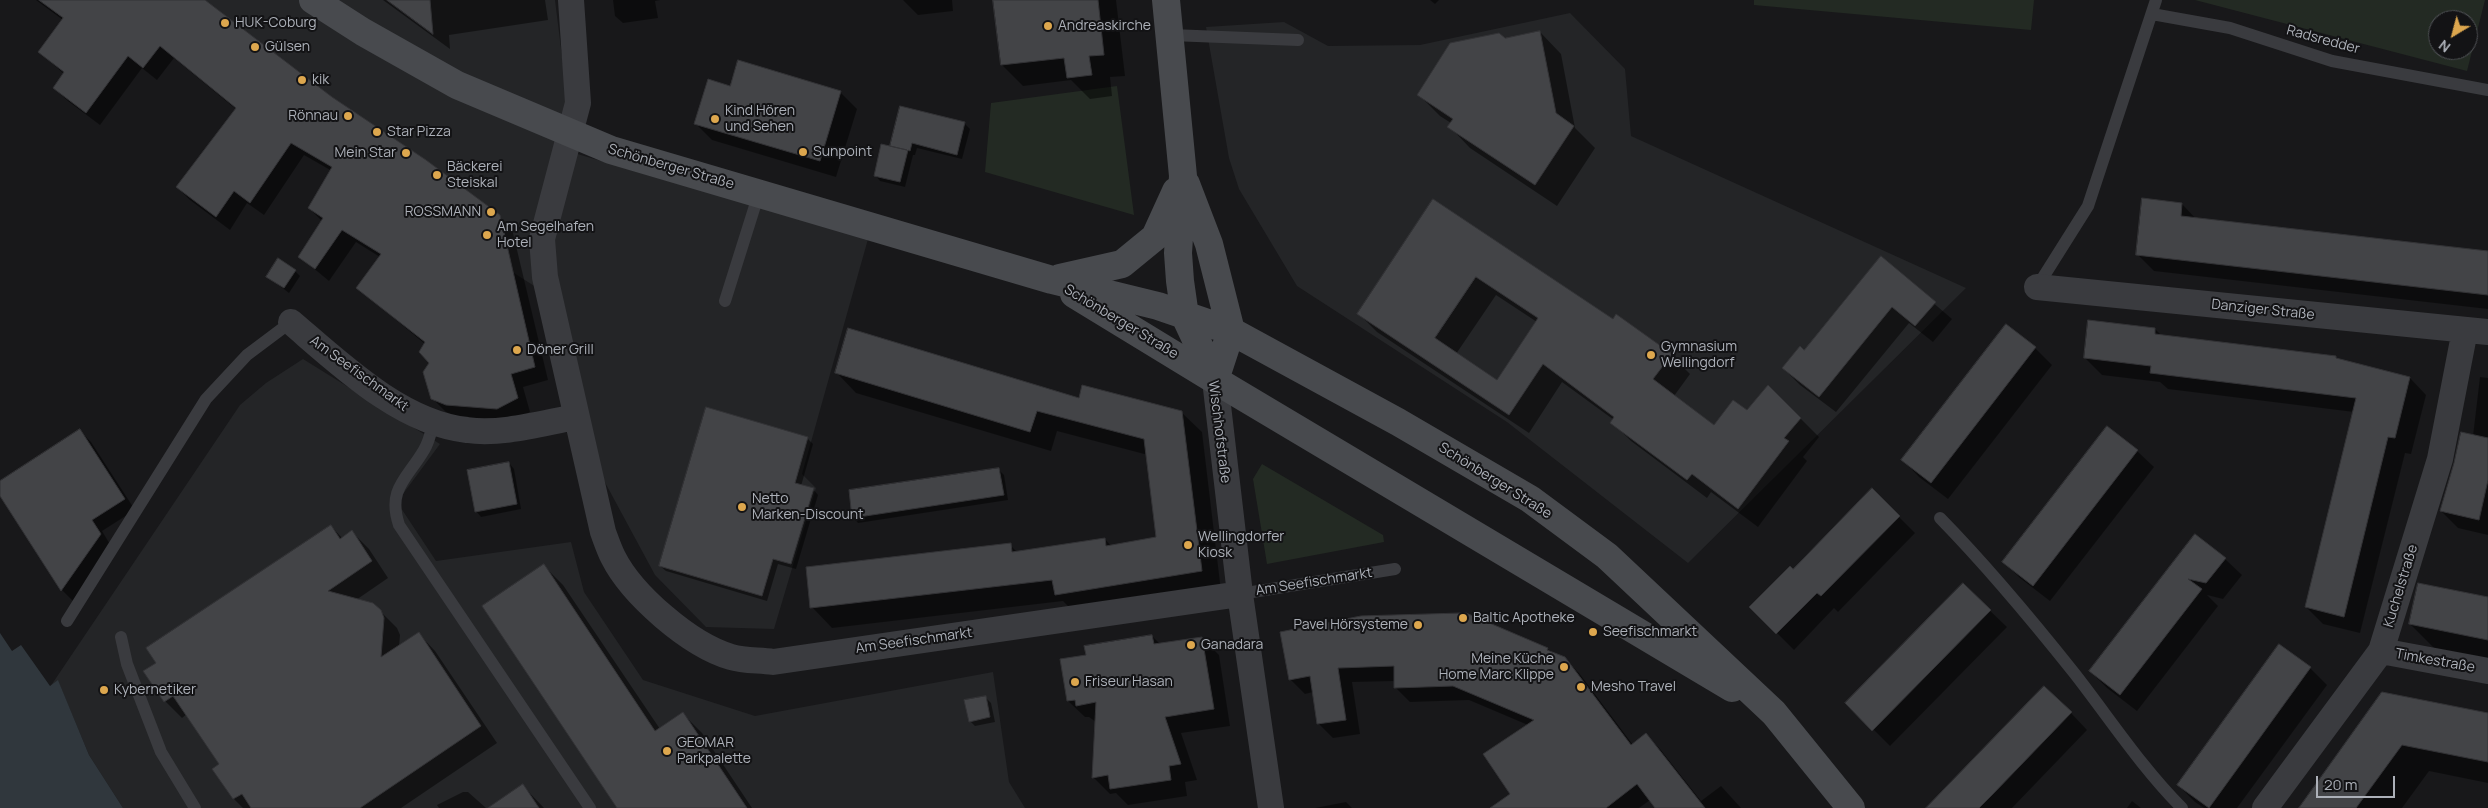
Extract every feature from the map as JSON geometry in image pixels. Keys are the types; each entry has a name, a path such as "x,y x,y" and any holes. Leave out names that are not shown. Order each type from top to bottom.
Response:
{"main road":[{"name":"Schönberger Straße","path":"314,0 363,32 457,85 571,135 611,150 1052,280 1158,306 1231,331 1398,422 1530,499 1607,556 1774,713 1851,808"},
{"name":"Wischhofstraße","path":"1166,0 1171,35 1183,176 1178,252 1185,316 1215,380"},
{"name":"Schönberger Straße","path":"1052,280 1122,264 1155,237 1183,176"},
{"path":"1183,176 1210,244 1231,331 1215,380"},
{"name":"Schönberger Straße","path":"1052,280 1215,380 1774,713"}],"street":[{"name":"Am Seefischmarkt","path":"571,0 578,103 542,239 545,277 603,532 613,558 634,587 673,625 697,642 731,657 773,662 1240,594"},
{"name":"Danziger Straße","path":"2037,287 2477,331"},
{"name":"Am Seefischmarkt","path":"291,322 335,359 397,405 433,424 468,431 497,429 576,417"},
{"name":"Kuchelstraße","path":"2265,808 2381,651 2440,460 2477,331"},
{"name":"Wischhofstraße","path":"1215,380 1240,594 1271,808"},
{"name":"Timkestraße","path":"2381,651 2488,670"}],"lane":[{"path":"2037,287 2088,206 2156,0"},
{"name":"Radsredder","path":"2152,14 2230,28 2332,61 2488,90"},
{"path":"1171,35 1298,40"},
{"path":"725,301 759,193"},
{"path":"67,621 206,399 247,355 291,322"},
{"path":"433,424 425,448 400,485 394,508 399,525 590,808"},
{"path":"1940,518 1987,566 2073,672 2146,768 2182,808"},
{"name":"Am Seefischmarkt","path":"1240,594 1395,570"},
{"path":"121,637 126,664 161,752 195,808"}],"shaded area":[{"path":"114,0 555,0 574,153 868,239 802,474 816,488 774,629 706,627 655,575 601,475 564,305 279,123"},
{"path":"1754,0 2034,0 2031,30 1754,5"},
{"path":"2195,0 2485,0 2478,28 2478,10 2428,10 2428,60 2470,60 2467,71"},
{"name":"Gymnasium Wellingdorf","path":"1570,13 1625,69 1631,136 1966,288 1688,563 1507,422 1297,286 1239,189 1229,158 1206,27 1284,22 1328,46 1420,45"},
{"path":"1117,86 1134,215 985,172 991,103"},
{"path":"303,359 440,444 397,502 436,561 571,542 584,592 643,680 755,716 993,672 1009,782 1025,808 123,808 89,755 58,681 50,687 240,405 266,383"},
{"path":"1262,464 1383,535 1384,542 1267,564 1253,479"},
{"path":"0,633 12,651 21,645 50,686 58,680 89,755 123,808 0,808"}],"building":[{"path":"39,0 205,0 332,97 426,160 500,215 535,367 511,374 518,398 497,409 446,405 431,399 423,372 429,363 419,352 425,342 356,288 381,254 342,230 315,269 298,257 323,218 308,208 332,167 291,143 250,203 234,191 216,217 176,187 236,108 160,46 143,68 128,56 86,113 53,88 64,72 38,52 63,18"},
{"path":"387,0 430,0 433,34"},
{"path":"993,0 1098,0 1104,55 1089,56 1092,75 1067,78 1064,58 1001,65"},
{"path":"1540,31 1556,113 1574,126 1535,185 1447,127 1453,119 1417,95 1450,43 1499,33 1505,38"},
{"path":"738,60 841,91 820,161 694,124 708,79 730,86"},
{"path":"900,106 965,122 957,155 912,143 910,151 908,150 900,182 874,176 881,144 907,150 890,146"},
{"path":"2142,198 2182,203 2181,216 2488,251 2488,295 2136,255"},
{"path":"1433,199 1613,319 1616,314 1672,354 1653,379 1714,425 1733,400 1747,410 1768,385 1801,418 1784,438 1789,441 1738,509 1692,474 1687,480 1610,423 1614,417 1543,364 1509,415 1357,314","holes":["1476,277 1538,318 1497,380 1435,338"]},
{"path":"1881,256 1936,302 1915,326 1892,307 1819,397 1782,368 1800,346 1804,350"},
{"path":"278,258 296,270 284,288 266,277"},
{"path":"2088,320 2155,328 2155,334 2336,356 2336,358 2410,377 2395,438 2388,437 2344,617 2305,607 2356,398 2150,373 2151,366 2084,358"},
{"path":"2006,324 2036,347 1931,483 1901,460"},
{"path":"848,328 1079,398 1082,385 1182,411 1202,571 1055,595 1052,580 810,608 806,567 1011,543 1012,552 1105,538 1106,546 1156,537 1144,439 1037,411 1030,432 835,373"},
{"name":"Netto Marken-Discount","path":"706,407 808,437 795,483 814,488 791,564 773,559 762,596 659,566"},
{"path":"2107,426 2138,450 2033,586 2002,562"},
{"path":"80,429 125,499 92,520 101,534 61,591 0,496 0,481"},
{"path":"2461,432 2488,438 2488,480 2479,520 2440,511"},
{"path":"509,462 517,504 475,512 467,470"},
{"path":"999,468 1004,495 852,518 849,490"},
{"path":"1872,488 1900,516 1821,596 1817,593 1776,634 1749,607 1790,566 1793,569"},
{"path":"331,525 340,539 352,530 372,561 328,591 373,603 381,610 384,618 381,657 419,632 481,726 360,808 251,808 242,794 233,799 212,769 219,764 173,696 164,702 143,671 156,663 146,648"},
{"path":"2195,534 2226,558 2206,583 2188,579 2202,589 2120,695 2089,671"},
{"path":"544,564 655,731 683,712 747,808 617,808 482,606"},
{"path":"1963,583 1991,610 1872,731 1845,703"},
{"path":"2418,583 2488,597 2488,640 2409,624"},
{"path":"1466,613 1565,657 1631,745 1646,733 1705,808 1655,808 1637,784 1606,808 1490,808 1510,794 1483,754 1534,720 1453,686 1394,688 1394,666 1338,668 1346,720 1317,724 1310,676 1289,680 1280,632 1361,616"},
{"path":"1152,635 1154,644 1202,637 1214,709 1165,717 1181,764 1169,766 1171,780 1110,789 1108,775 1092,778 1096,702 1076,706 1075,700 1067,701 1060,659 1086,655 1084,646"},
{"path":"2279,644 2311,667 2209,808 2177,785"},
{"path":"2044,686 2072,712 1992,795 1979,808 1926,808"},
{"path":"2382,692 2488,713 2488,762 2402,745 2356,808 2299,808"},
{"path":"986,696 990,717 969,722 964,700"},
{"path":"523,784 539,808 488,808"}],"place":[{"name":"HUK-Coburg","path":"225,23"},
{"name":"Andreaskirche","path":"1048,26"},
{"name":"Gülsen","path":"255,47"},
{"name":"kik","path":"302,80"},
{"name":"Rönnau","path":"348,116"},
{"name":"Kind Hören und Sehen","path":"715,119"},
{"name":"Star Pizza","path":"377,132"},
{"name":"Sunpoint","path":"803,152"},
{"name":"Mein Star","path":"406,153"},
{"name":"Bäckerei Steiskal","path":"437,175"},
{"name":"ROSSMANN","path":"491,212"},
{"name":"Am Segelhafen Hotel","path":"487,235"},
{"name":"Döner Grill","path":"517,350"},
{"name":"Gymnasium Wellingdorf","path":"1651,355"},
{"name":"Netto Marken-Discount","path":"742,507"},
{"name":"Wellingdorfer Kiosk","path":"1188,545"},
{"name":"Baltic Apotheke","path":"1463,618"},
{"name":"Pavel Hörsysteme","path":"1418,625"},
{"name":"Seefischmarkt","path":"1593,632"},
{"name":"Ganadara","path":"1191,645"},
{"name":"Meine Küche Home Marc Klippe","path":"1564,667"},
{"name":"Friseur Hasan","path":"1075,682"},
{"name":"Mesho Travel","path":"1581,687"},
{"name":"Kybernetiker","path":"104,690"},
{"name":"GEOMAR Parkpalette","path":"667,751"}]}
